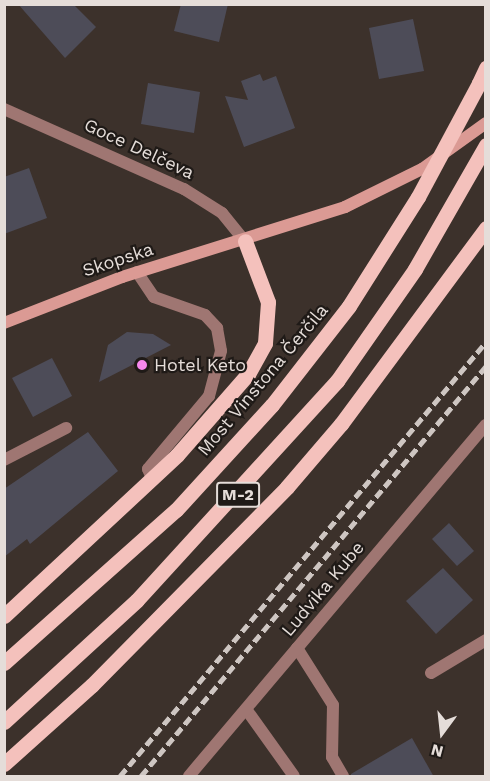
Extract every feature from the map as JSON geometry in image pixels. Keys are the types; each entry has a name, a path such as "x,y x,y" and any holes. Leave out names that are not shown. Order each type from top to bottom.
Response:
{"main road":[{"name":"Most Vinstona Čerčila","path":"4,663 221,463 310,358 386,250 486,68"},
{"name":"Skopska","path":"4,323 137,272 245,241 382,190 486,123"},
{"name":"M-2","path":"4,722 137,600 288,440 337,381 434,236 486,145"},
{"path":"4,764 92,685 286,488 341,424 486,228"},
{"path":"4,616 153,480 238,389 264,343 268,302 245,241"}],"street":[{"name":"Goce Delčeva","path":"4,109 184,189 222,213 245,241"},
{"path":"137,272 154,297 206,315 218,328 221,351 209,396 148,469 153,480"},
{"name":"Ludvika Kube","path":"189,777 486,425"},
{"path":"4,460 66,429"},
{"path":"431,673 486,640"},
{"path":"297,648 333,705 332,757 343,777"},
{"path":"246,709 294,777"}],"building":[{"path":"18,4 73,4 96,27 65,58"},
{"path":"181,4 228,4 219,42 174,31"},
{"path":"413,19 424,71 379,79 369,28"},
{"path":"260,74 263,81 276,76 295,128 244,147 225,96 248,100 241,81"},
{"path":"148,83 200,92 194,133 141,124"},
{"path":"29,168 47,218 4,234 4,177"},
{"path":"127,332 153,334 171,345 99,382 108,345"},
{"path":"52,358 72,396 33,417 12,378"},
{"path":"88,432 118,471 30,544 27,539 4,557 4,489"},
{"path":"449,523 474,551 457,566 432,539"},
{"path":"443,568 473,600 436,634 406,601"},
{"path":"412,738 434,777 351,777 351,774"}],"railway":[{"path":"120,776 486,342"},
{"path":"141,776 486,366"}],"place":[{"name":"Hotel Keto","path":"142,365"}]}
